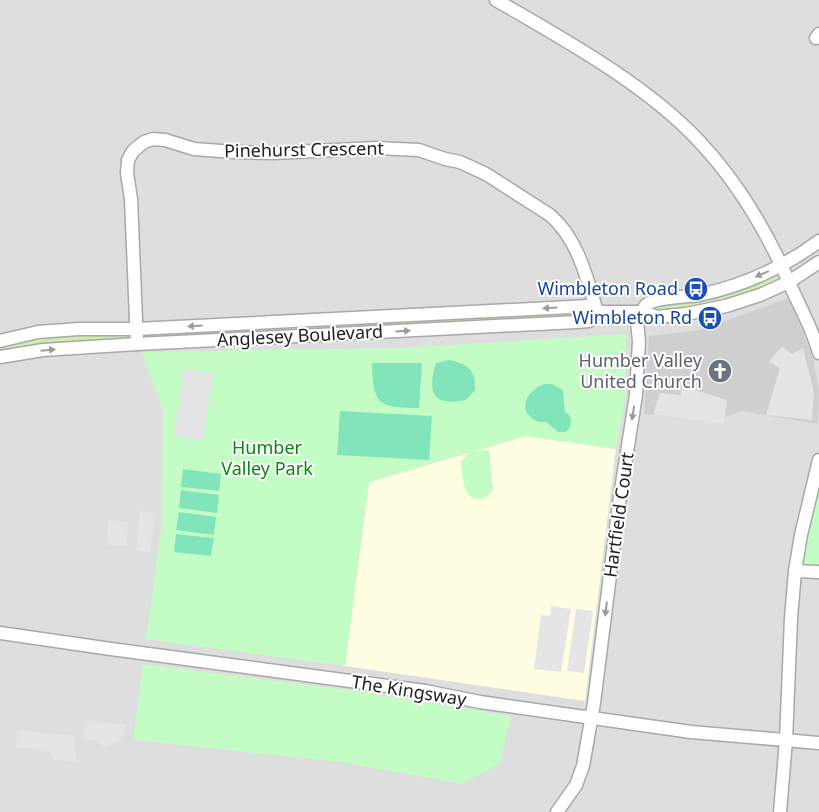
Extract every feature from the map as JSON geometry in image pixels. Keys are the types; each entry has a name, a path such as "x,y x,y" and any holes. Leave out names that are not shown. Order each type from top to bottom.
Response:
{"street":[{"path":"496,0 635,86 698,139 733,181 752,209 782,265 819,353"},
{"name":"Pinehurst Crescent","path":"137,344 131,199 127,172 128,160 133,151 144,142 153,139 165,140 194,149 218,152 273,153 376,148 419,150 460,162 486,174 550,215 559,223 568,234 576,250 597,312"},
{"path":"640,312 646,305 656,301 699,295 722,289 782,265 819,241"},
{"name":"Anglesey Boulevard","path":"0,341 38,332 79,329 137,329 588,306 597,312 640,312 657,317 686,314 726,306 760,295 789,282 819,262"},
{"name":"Anglesey Boulevard","path":"0,357 43,350 137,344 577,322 589,321 597,312"},
{"name":"Hartfield Court","path":"557,812 576,785 583,766 592,717 620,496 636,395 640,312"},
{"path":"780,812 786,740 790,636 795,571 801,535 819,460"},
{"path":"795,571 819,572"},
{"name":"The Kingsway","path":"0,633 111,650 425,691 480,702 690,732 819,743"}],"shaded area":[{"path":"0,0 819,0 819,812 0,812"},
{"path":"789,298 813,359 819,390 818,424 741,411 717,420 644,414 649,336 700,330"},
{"path":"782,346 792,354 803,348 814,392 812,420 766,415 780,368 769,362"},
{"path":"184,369 213,373 203,441 174,436"},
{"path":"682,386 727,400 724,424 653,414 660,393 681,395"},
{"path":"526,436 616,449 585,701 345,666 369,482"},
{"path":"140,511 155,513 150,552 136,550"},
{"path":"108,521 128,522 127,546 107,545"},
{"path":"551,606 571,609 561,672 534,669 541,615 550,616"},
{"path":"576,609 593,611 584,673 567,671"},
{"path":"85,722 126,724 124,738 103,749 99,741 84,740"},
{"path":"17,730 74,736 77,761 53,760 49,750 16,748"}],"green space":[{"path":"778,277 780,279 747,296 658,314 658,305"},
{"path":"586,310 590,315 147,338 145,335"},
{"name":"Humber Valley Park","path":"626,334 626,394 616,449 526,436 474,451 489,450 493,489 488,496 481,499 470,496 464,486 461,461 470,452 369,482 345,666 146,639 162,521 163,411 142,352 400,348"},
{"path":"66,335 127,335 128,339 4,350 1,347 22,340"},
{"path":"449,360 461,363 472,372 475,390 466,400 446,401 439,399 435,395 432,382 436,363"},
{"path":"372,363 422,363 419,408 394,407 380,401 374,387"},
{"path":"544,384 552,384 563,390 565,412 570,416 571,421 570,427 566,432 558,432 546,422 540,422 530,417 526,412 527,398"},
{"path":"340,411 432,416 429,460 337,455"},
{"path":"183,469 221,474 219,491 181,487"},
{"path":"819,483 819,567 809,569 801,564 801,558"},
{"path":"181,490 219,495 217,513 179,508"},
{"path":"179,512 216,517 214,535 176,530"},
{"path":"176,534 214,538 211,556 174,552"},
{"path":"143,664 342,689 511,716 500,763 462,784 341,762 133,740"}],"place":[{"name":"Wimbleton Road","path":"696,289"},
{"name":"Wimbleton Rd","path":"710,318"},
{"name":"Humber Valley United Church","path":"720,371"}]}
